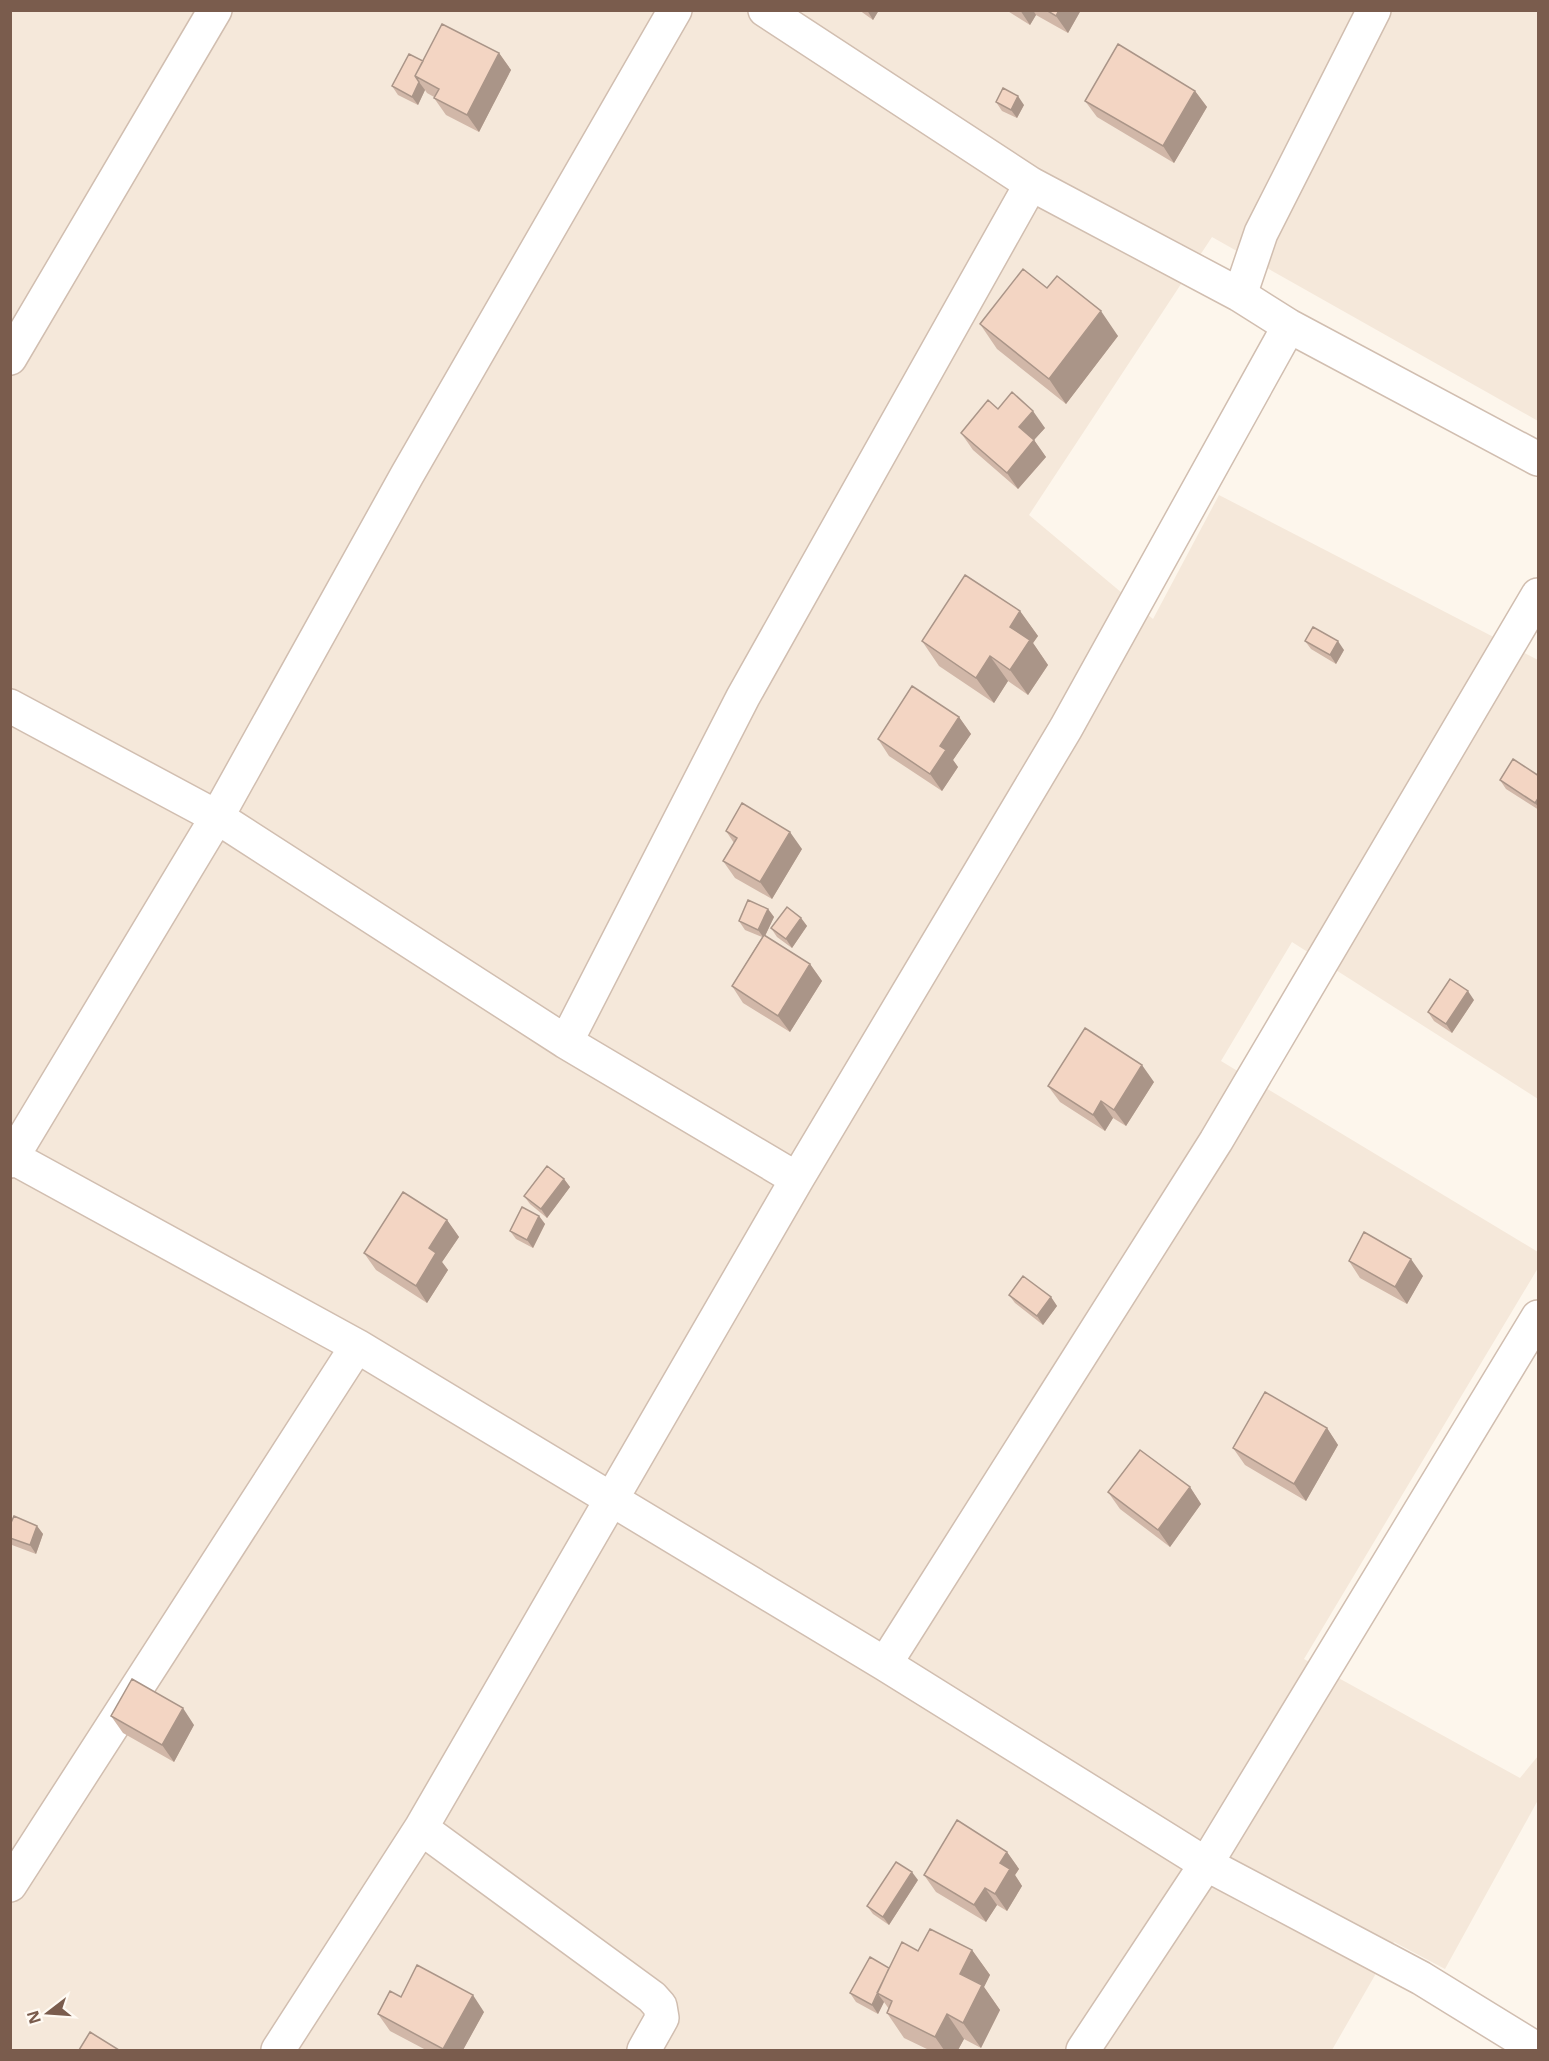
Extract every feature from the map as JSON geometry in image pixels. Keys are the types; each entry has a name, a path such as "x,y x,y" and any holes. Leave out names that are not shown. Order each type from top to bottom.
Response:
{"street":[{"path":"10,358 215,10"},
{"path":"675,10 406,475 217,817 11,1158 357,1346 885,1664 1206,1864 1421,1978 1539,2050"},
{"path":"765,10 1031,184 1240,295 1289,326 1539,459"},
{"path":"1240,295 1261,233 1374,10"},
{"path":"566,1042 743,697 1031,184"},
{"path":"278,2050 421,1828 796,1179 1066,728 1289,326"},
{"path":"885,1664 1216,1141 1539,595"},
{"path":"10,706 217,817 566,1042 796,1179"},
{"path":"1083,2050 1206,1864 1539,1317"},
{"path":"10,1885 357,1346"},
{"path":"421,1828 652,1997 660,2006 663,2018 644,2050"}],"shaded area":[{"path":"11,11 1538,11 1538,421 1212,237 1029,515 1153,619 1219,495 1538,660 1538,1099 1292,942 1221,1061 1538,1252 1538,1268 1304,1659 1520,1778 1538,1756 1538,1800 1445,1969 1394,1942 1332,2050 11,2050"}],"building":[{"path":"1046,10 1059,10 1056,16"},
{"path":"442,24 499,53 467,115 434,98 439,89 415,76"},
{"path":"1118,44 1195,91 1163,146 1085,101"},
{"path":"409,54 423,61 415,76 419,82 412,97 392,86"},
{"path":"1003,88 1018,96 1011,110 996,102"},
{"path":"1023,269 1047,288 1057,276 1101,311 1049,379 980,324"},
{"path":"1012,392 1033,411 1019,427 1034,440 1007,473 961,433 988,400 998,409"},
{"path":"965,575 1020,611 1010,627 1030,640 1010,670 990,656 976,678 922,641"},
{"path":"1313,627 1338,641 1330,655 1305,641"},
{"path":"912,686 959,717 940,746 946,750 930,774 878,739"},
{"path":"1513,759 1539,776 1539,797 1535,803 1500,780"},
{"path":"742,803 790,832 760,882 723,861 737,838 726,831"},
{"path":"748,900 768,909 758,930 739,921"},
{"path":"787,907 801,918 786,939 771,928"},
{"path":"764,935 810,964 778,1016 732,986"},
{"path":"1450,979 1468,991 1446,1024 1428,1012"},
{"path":"1085,1028 1142,1065 1114,1110 1101,1101 1093,1115 1048,1086"},
{"path":"547,1166 564,1179 541,1209 524,1196"},
{"path":"403,1192 447,1220 429,1248 436,1253 416,1286 364,1253"},
{"path":"522,1207 539,1216 527,1240 510,1231"},
{"path":"1364,1232 1411,1259 1395,1287 1349,1261"},
{"path":"1023,1276 1051,1297 1037,1316 1009,1295"},
{"path":"1265,1392 1327,1428 1294,1484 1233,1448"},
{"path":"1140,1450 1190,1487 1158,1530 1108,1492"},
{"path":"14,1516 37,1526 30,1545 10,1538 10,1525"},
{"path":"132,1679 183,1708 162,1745 111,1716"},
{"path":"957,1820 1007,1852 1000,1863 1010,1869 995,1894 985,1888 974,1905 924,1875"},
{"path":"896,1862 912,1872 883,1917 867,1906"},
{"path":"930,1929 972,1950 960,1974 982,1985 963,2023 947,2014 935,2037 887,2013 892,2001 877,1993 902,1942 918,1951"},
{"path":"870,1957 889,1968 872,2005 850,1993"},
{"path":"417,1965 473,1995 443,2049 378,2014 390,1991 401,1997"},
{"path":"90,2032 119,2050 79,2050"}]}
